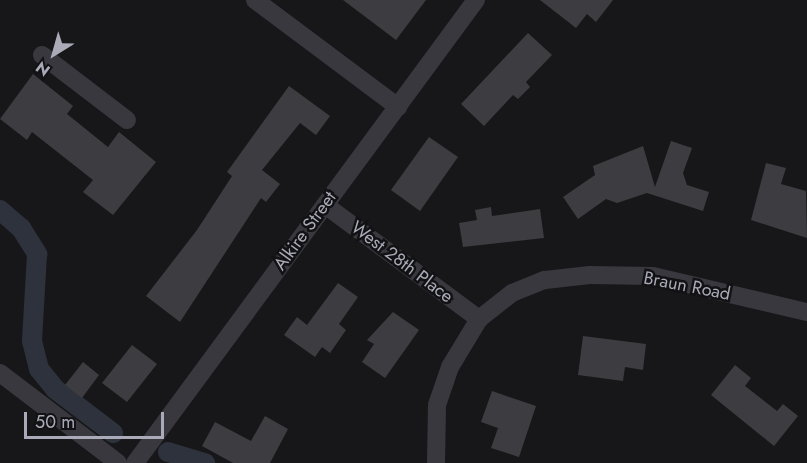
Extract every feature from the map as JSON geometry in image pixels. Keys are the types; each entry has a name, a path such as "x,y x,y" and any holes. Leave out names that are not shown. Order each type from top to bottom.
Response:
{"street":[{"path":"255,0 398,107"},
{"name":"Alkire Street","path":"135,463 476,0"},
{"path":"42,56 127,120"},
{"name":"West 28th Place","path":"325,205 479,319"},
{"name":"Braun Road","path":"436,463 437,405 450,367 479,319 512,293 545,280 590,274 652,276 807,312"},
{"path":"0,373 118,463"}],"building":[{"path":"343,0 426,0 396,40"},
{"path":"540,0 613,0 596,22 587,14 576,28"},
{"path":"528,33 552,55 526,82 530,87 518,99 513,95 484,126 461,104"},
{"path":"33,74 73,106 67,114 108,147 119,132 156,162 113,215 83,192 93,180 32,132 27,140 0,119"},
{"path":"289,86 330,116 316,135 300,123 262,170 280,184 266,202 261,198 180,322 146,296 197,230 232,176 227,172"},
{"path":"429,137 458,157 420,211 391,190"},
{"path":"671,141 692,148 683,173 687,185 709,192 703,211 647,193 617,203 606,199 578,219 563,197 595,175 593,166 643,146 655,187"},
{"path":"766,163 786,168 781,184 806,191 807,238 751,220"},
{"path":"491,207 492,216 540,209 544,238 463,247 459,223 477,220 475,210"},
{"path":"338,283 358,297 339,324 346,330 330,353 322,347 315,357 284,335 297,317 307,325"},
{"path":"393,312 419,330 385,378 362,362 374,344 367,340"},
{"path":"583,336 646,344 643,370 625,367 623,381 578,375"},
{"path":"132,345 157,364 127,402 102,383"},
{"path":"83,362 99,375 82,398 65,385"},
{"path":"735,365 751,378 745,386 777,411 783,404 798,416 774,446 711,395"},
{"path":"492,391 536,406 519,457 491,448 498,428 481,422"},
{"path":"265,416 288,429 270,463 233,463 202,446 215,422 251,441"}],"waterway":[{"path":"0,210 21,228 37,254 32,341 39,369 55,389 113,433"},
{"path":"168,452 205,463"}]}
